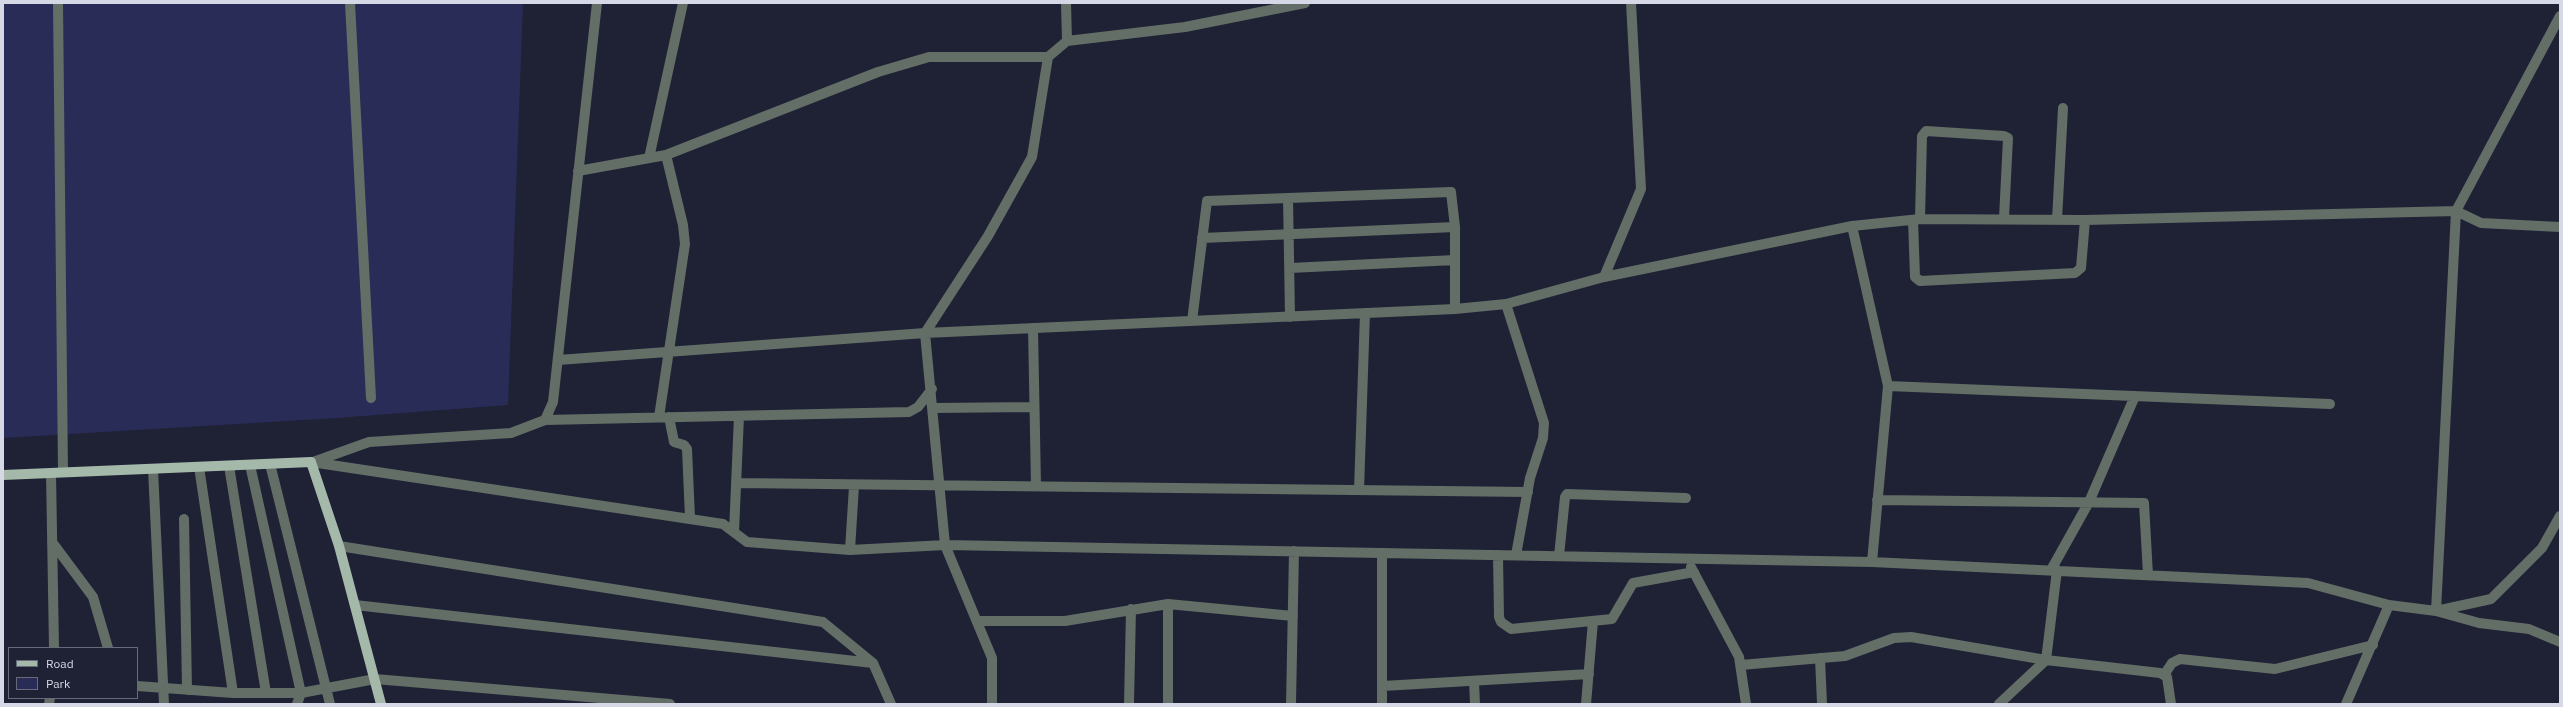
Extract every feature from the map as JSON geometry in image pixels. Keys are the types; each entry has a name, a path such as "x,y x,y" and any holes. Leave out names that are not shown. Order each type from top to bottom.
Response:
{"main road":[{"path":"3,475 312,462 339,546 381,704"}],"street":[{"path":"58,3 63,472"},
{"path":"350,3 371,398"},
{"path":"545,420 553,402 597,3"},
{"path":"649,158 682,3"},
{"path":"1066,3 1067,41"},
{"path":"578,171 666,155 878,72 929,57 1048,57 1067,41 1185,27 1305,3"},
{"path":"1604,276 1641,189 1631,3"},
{"path":"2436,612 2456,211 2560,16"},
{"path":"992,704 992,658 945,545 938,485 932,389 925,333 988,236 1032,157 1048,57"},
{"path":"2057,220 2063,108"},
{"path":"2004,218 2008,138 2004,136 1926,131 1922,136 1916,219 1915,277 1920,281 2075,273 2081,268 2085,220"},
{"path":"666,155 683,225 685,244 667,351 664,417 674,442 684,445 687,449 690,518"},
{"path":"1192,321 1207,201 1451,192 1455,227 1456,309"},
{"path":"1288,198 1290,234 1290,317"},
{"path":"558,360 925,333 1456,309 1506,304 1604,276 1852,226 1916,219 2004,218 2085,220 2456,211 2481,223 2560,227"},
{"path":"1852,226 1888,386 1872,562"},
{"path":"1202,238 1455,227"},
{"path":"1290,268 1455,260"},
{"path":"1506,304 1544,422 1543,438 1532,471 1516,555"},
{"path":"1359,490 1365,313"},
{"path":"1033,328 1036,486"},
{"path":"1888,386 2330,404"},
{"path":"312,462 369,442 511,433 545,420 909,412 918,407 932,389"},
{"path":"1999,704 2046,660 2054,570 2089,502 2135,396"},
{"path":"933,408 1034,407"},
{"path":"734,532 738,483 739,416"},
{"path":"312,462 723,524 747,542 850,550 945,545 1872,562 2308,583 2390,605 2436,612 2479,623 2529,629 2560,642"},
{"path":"270,464 330,704"},
{"path":"250,465 300,693 297,704"},
{"path":"229,466 266,693"},
{"path":"199,467 233,693"},
{"path":"153,469 164,704"},
{"path":"51,473 54,647"},
{"path":"738,483 854,486 938,485 1528,492"},
{"path":"850,550 854,486"},
{"path":"1559,556 1565,497 1567,494 1686,498"},
{"path":"1877,500 2144,503 2148,575"},
{"path":"2436,612 2491,600 2542,548 2560,516"},
{"path":"184,519 187,690"},
{"path":"52,542 93,596 108,647"},
{"path":"339,546 823,622 873,663 891,704"},
{"path":"1291,704 1294,551"},
{"path":"1382,553 1382,704"},
{"path":"1498,555 1499,617 1506,627 1512,629 1614,618 1632,583 1694,572"},
{"path":"1686,559 1736,649 1741,665 1746,704"},
{"path":"977,621 1066,622 1131,609 1168,604 1293,616"},
{"path":"1168,604 1168,704"},
{"path":"2346,704 2390,605"},
{"path":"355,606 873,663"},
{"path":"1129,704 1131,609"},
{"path":"1586,704 1593,621"},
{"path":"1741,665 1851,655 1902,637 2046,660 2164,674 2167,677 2171,704"},
{"path":"2164,674 2172,663 2180,659 2275,669 2373,645"},
{"path":"1820,658 1822,704"},
{"path":"1382,686 1589,674"},
{"path":"138,686 233,693 300,693 375,679 670,704"},
{"path":"1474,681 1475,704"}],"green space":[{"path":"3,3 523,3 508,405 337,418 3,438"}]}
